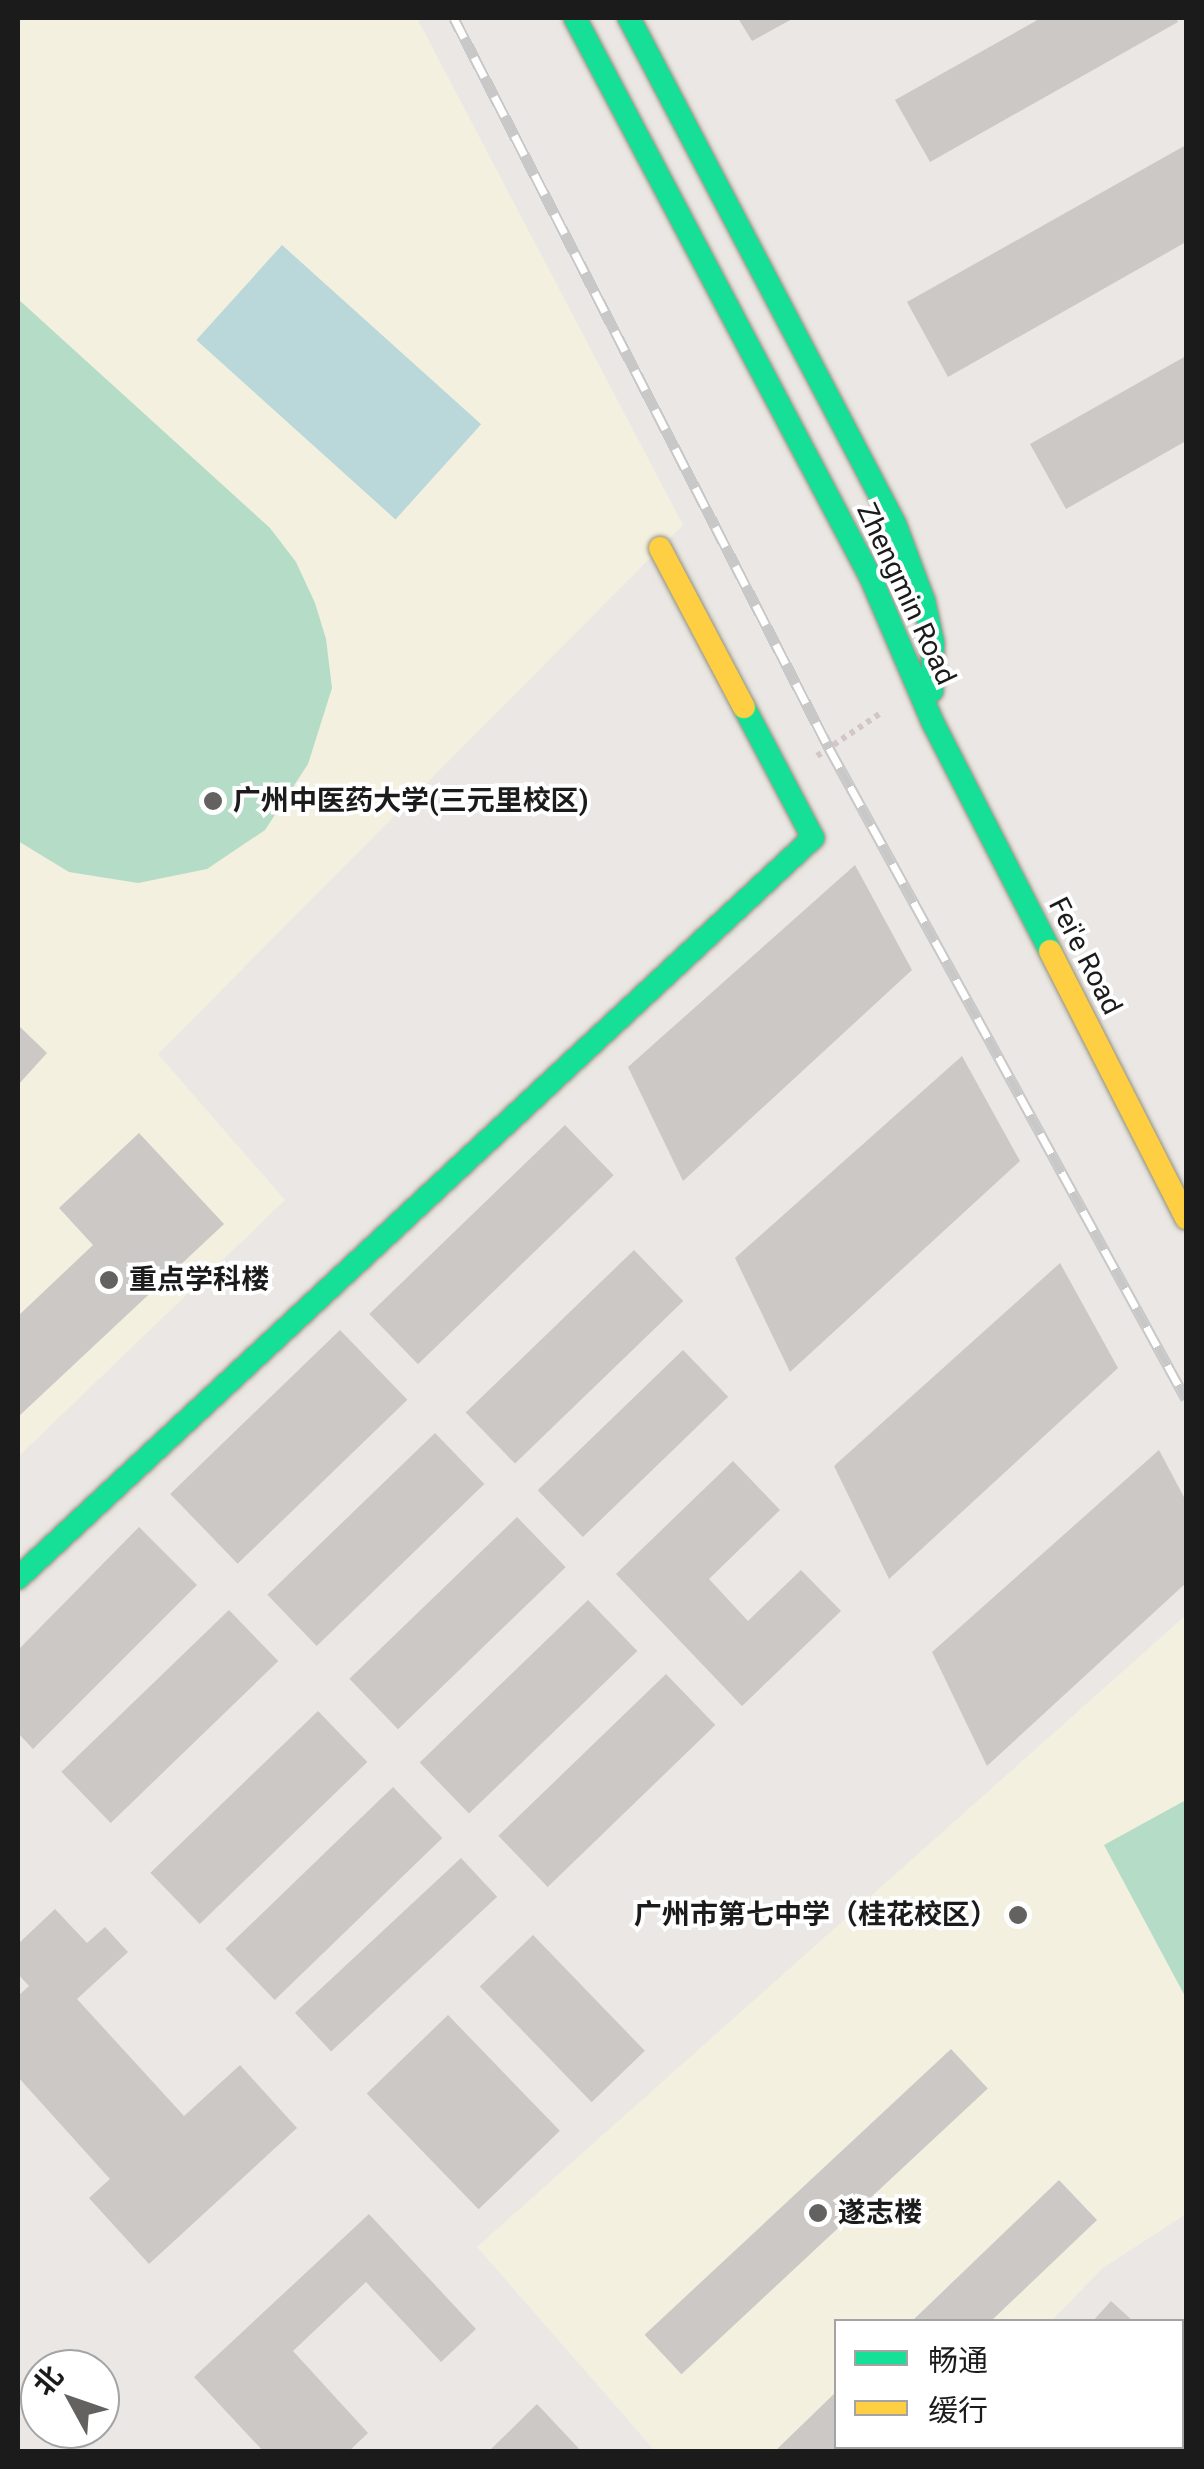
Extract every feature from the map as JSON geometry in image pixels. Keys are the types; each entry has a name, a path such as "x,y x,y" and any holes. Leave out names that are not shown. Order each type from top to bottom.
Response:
{"street":[{"name":"Zhengmin Road","path":"575,18 870,576 932,722"},
{"name":"Zhengmin Road","path":"630,18 895,524 924,601 933,642 932,722"},
{"path":"18,1578 813,838 660,548"},
{"name":"Fei'e Road","path":"932,722 1186,1218"}],"path":[{"path":"781,777 918,688"}],"shaded area":[{"name":"广州中医药大学(三元里校区)","path":"18,18 417,18 683,525 158,1054 285,1200 18,1457"},
{"name":"广州市第七中学（桂花校区）","path":"1186,1615 1186,2214 1103,2268 1053,2319 834,2319 834,2449 926,2449 655,2451 477,2247"}],"green space":[{"path":"18,299 270,528 296,562 315,603 326,639 332,688 308,764 265,830 207,869 138,883 69,872 18,841"},
{"path":"1186,1800 1186,1998 1104,1845"}],"water":[{"path":"282,245 481,424 396,519 196,340"}],"building":[{"path":"738,18 794,18 752,41"},
{"path":"1041,18 1176,18 1178,22 930,162 895,100"},
{"path":"1186,145 1186,242 948,377 907,302"},
{"path":"1186,356 1186,441 1066,509 1030,444"},
{"path":"855,865 912,970 683,1181 628,1067"},
{"path":"18,1025 47,1053 18,1085"},
{"path":"962,1056 1020,1161 790,1372 735,1258"},
{"path":"565,1125 614,1175 418,1364 369,1314"},
{"name":"重点学科楼","path":"139,1133 224,1224 18,1417 18,1316 93,1245 59,1208"},
{"path":"634,1250 683,1301 515,1464 466,1413"},
{"path":"1060,1263 1118,1368 889,1579 834,1466"},
{"path":"340,1330 407,1400 238,1564 170,1494"},
{"path":"683,1350 728,1397 583,1537 538,1490"},
{"path":"435,1433 484,1484 317,1646 267,1595"},
{"path":"1159,1450 1186,1501 1186,1583 987,1766 932,1652"},
{"path":"733,1461 780,1510 709,1579 748,1621 801,1570 841,1611 742,1706 616,1574"},
{"path":"517,1517 566,1567 398,1729 349,1679"},
{"path":"139,1527 197,1585 33,1749 18,1733 18,1650"},
{"path":"588,1600 637,1651 469,1814 420,1763"},
{"path":"229,1610 278,1661 111,1823 61,1772"},
{"path":"666,1674 715,1725 548,1887 498,1836"},
{"path":"318,1711 367,1762 200,1924 150,1873"},
{"path":"393,1787 442,1838 275,2000 225,1949"},
{"path":"461,1858 497,1897 331,2052 295,2013"},
{"path":"55,1909 87,1943 105,1927 128,1952 77,1999 184,2116 240,2065 297,2128 149,2264 89,2198 110,2179 18,2077 18,1996 29,1986 18,1974 18,1944"},
{"path":"533,1935 645,2051 592,2102 480,1986"},
{"path":"448,2015 560,2131 479,2209 367,2093"},
{"name":"遂志楼","path":"951,2049 988,2088 681,2374 645,2335"},
{"path":"1059,2180 1097,2220 993,2319 914,2319"},
{"path":"369,2214 476,2329 441,2362 366,2282 293,2351 368,2433 348,2452 264,2452 194,2377"},
{"path":"1111,2301 1131,2319 1095,2319"},
{"path":"834,2394 834,2449 856,2449 853,2452 774,2452"},
{"path":"537,2404 582,2452 488,2452"},
{"path":"978,2449 1113,2449 1113,2452"}],"railway":[{"path":"454,18 829,748 1186,1399"}],"traffic: fast":[{"path":"575,18 870,576 932,721 1050,951"},
{"path":"629,18 895,524 924,601 933,643 932,691"},
{"path":"18,1578 813,838 744,707"}],"traffic: slow":[{"path":"660,548 744,707"},
{"path":"1050,951 1186,1218"}],"place":[{"name":"广州中医药大学(三元里校区)","path":"213,801"},
{"name":"重点学科楼","path":"109,1280"},
{"name":"广州市第七中学（桂花校区）","path":"1018,1915"},
{"name":"遂志楼","path":"818,2213"}]}
